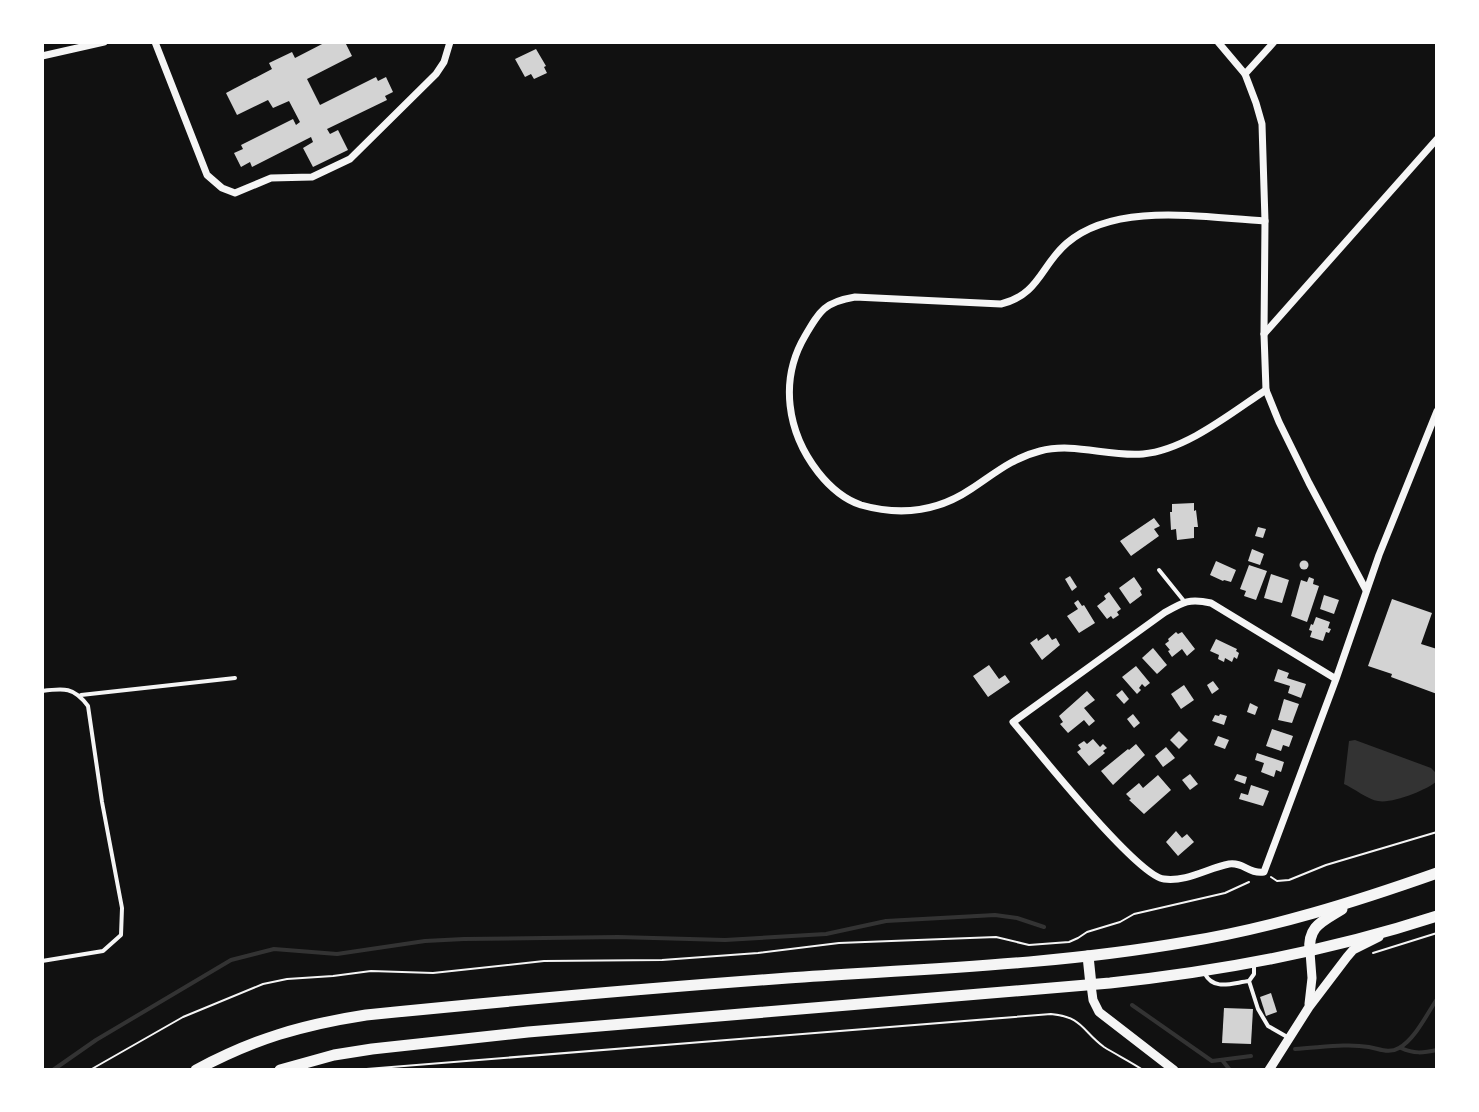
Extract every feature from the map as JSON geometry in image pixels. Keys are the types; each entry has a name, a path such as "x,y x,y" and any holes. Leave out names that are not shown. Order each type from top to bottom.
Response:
{"main road":[{"path":"196,1070 268,1037 366,1015 771,979 1120,953 1214,937 1353,902 1437,873"},
{"path":"1310,952 1309,942 1314,928 1353,902"},
{"path":"280,1070 334,1055 513,1033 1091,985 1203,972 1310,952 1437,916"},
{"path":"1088,956 1091,985"}],"street":[{"path":"42,56 104,42"},
{"path":"155,42 207,175 222,188 235,193 271,178 312,177 350,159 436,74 444,62 450,42"},
{"path":"1218,42 1245,74 1262,124 1266,390 1309,483 1366,590"},
{"path":"1245,74 1274,42"},
{"path":"1264,334 1437,139"},
{"path":"1265,221 1139,215 1108,222 1068,242 1026,293 1001,304 855,297 837,300 826,306 801,343 789,378 789,394 799,444 833,489 858,504 921,511 954,499 1011,461 1042,450 1074,448 1142,454 1158,451 1198,435 1266,390"},
{"path":"1336,679 1211,603 1184,601 1013,722 1118,844 1154,876 1176,879 1229,864 1239,864 1252,872 1264,872 1336,679 1366,590 1437,411"},
{"path":"1269,1070 1309,1007 1353,950 1393,930"},
{"path":"1309,1007 1312,978 1310,952"},
{"path":"1091,985 1099,1012 1174,1070"}],"lane":[{"path":"1159,570 1184,601"},
{"path":"81,695 235,678"},
{"path":"42,691 70,689 81,695 88,706 122,908 121,935 103,951 42,961"},
{"path":"1203,972 1215,985 1249,981 1254,974 1254,963"},
{"path":"1249,981 1258,1009 1268,1026 1289,1038"}],"path":[{"path":"90,1070 183,1017 263,984 287,979 371,971 433,973 544,961 662,960 839,943 996,937 1029,945 1069,942 1134,914 1225,893 1264,872 1277,881 1289,880 1339,861 1437,832"},
{"path":"1366,956 1437,933"},
{"path":"354,1070 1051,1014 1076,1020 1100,1044 1143,1070"}],"shaded area":[{"path":"1355,740 1431,768 1437,774 1437,781 1418,792 1392,800 1378,801 1366,796 1344,784 1349,741"}],"building":[{"path":"326,42 345,42 352,56 307,79 320,105 376,77 378,81 386,77 393,92 385,96 387,100 327,129 330,134 338,130 348,150 313,167 303,148 313,142 311,137 252,167 250,162 241,167 234,153 243,149 241,145 293,119 296,125 300,122 289,101 273,108 268,100 237,115 226,93 272,69 269,63 292,52 295,58"},
{"path":"536,49 547,73 534,79 531,74 525,77 515,59"},
{"path":"1194,503 1198,527 1194,527 1194,538 1177,540 1176,529 1171,530 1172,504"},
{"path":"1154,518 1160,526 1154,529 1159,536 1131,556 1120,541"},
{"path":"1258,527 1266,529 1263,538 1255,536"},
{"path":"1252,549 1264,554 1260,565 1248,561"},
{"path":"1304,560 1309,565 1304,570 1299,565"},
{"path":"1216,561 1236,570 1231,582 1210,575"},
{"path":"1249,565 1267,571 1256,600 1244,596 1246,591 1240,589"},
{"path":"1271,574 1289,580 1282,603 1264,598"},
{"path":"1070,576 1077,587 1072,591 1065,579"},
{"path":"1134,577 1142,589 1142,595 1130,604 1119,588"},
{"path":"1309,577 1314,579 1313,584 1319,586 1307,622 1291,616 1301,580 1307,582"},
{"path":"1109,592 1121,609 1113,619 1111,616 1107,619 1097,606"},
{"path":"1324,595 1339,600 1334,614 1320,609"},
{"path":"1392,599 1432,613 1421,644 1437,649 1437,694 1368,666"},
{"path":"1078,600 1095,623 1079,633 1067,616 1078,609 1074,603"},
{"path":"1316,617 1330,622 1328,628 1331,629 1329,633 1326,632 1323,641 1310,637 1312,631 1309,630"},
{"path":"1176,632 1182,632 1195,649 1187,656 1182,649 1172,657 1168,651 1165,644"},
{"path":"1048,634 1052,640 1056,638 1060,645 1042,660 1030,643"},
{"path":"1216,639 1237,649 1237,659 1234,657 1232,662 1225,658 1224,662 1218,659 1219,655 1210,651"},
{"path":"1153,648 1167,665 1157,674 1142,658"},
{"path":"989,665 999,679 1005,675 1010,682 988,697 973,676"},
{"path":"1136,666 1150,683 1145,687 1142,684 1137,694 1122,677"},
{"path":"1278,669 1289,673 1287,678 1306,684 1301,698 1288,693 1290,686 1274,681"},
{"path":"1213,681 1219,689 1212,694 1207,685"},
{"path":"1184,685 1194,700 1181,709 1171,694"},
{"path":"1122,690 1129,699 1124,704 1116,695"},
{"path":"1087,691 1095,700 1084,708 1095,721 1089,726 1084,720 1068,733 1060,724 1063,722 1059,716"},
{"path":"1284,699 1299,704 1292,723 1278,720"},
{"path":"1250,703 1258,707 1255,715 1247,712"},
{"path":"1133,714 1140,723 1134,728 1127,719"},
{"path":"1215,715 1227,716 1224,725 1212,721"},
{"path":"1272,729 1293,736 1289,747 1283,745 1281,751 1266,746"},
{"path":"1179,731 1188,740 1179,749 1170,740"},
{"path":"1218,736 1229,740 1225,749 1214,745"},
{"path":"1093,739 1100,747 1103,744 1107,748 1089,766 1077,752 1081,749 1078,745 1084,741 1087,744"},
{"path":"1136,744 1145,755 1113,785 1101,771"},
{"path":"1166,747 1175,758 1163,767 1155,756"},
{"path":"1257,753 1284,762 1281,772 1276,770 1274,777 1261,772 1264,763 1255,760"},
{"path":"1190,774 1198,784 1190,790 1182,780"},
{"path":"1237,774 1247,777 1245,784 1234,780"},
{"path":"1158,775 1171,790 1144,814 1126,794 1139,783 1143,788"},
{"path":"1251,785 1269,791 1263,806 1239,799 1241,793 1248,795"},
{"path":"1176,831 1182,838 1187,834 1194,842 1178,856 1166,842"},
{"path":"1271,993 1277,1012 1266,1016 1260,997"},
{"path":"1224,1008 1253,1009 1251,1044 1222,1043"}],"waterway":[{"path":"53,1070 96,1040 231,960 274,949 337,954 425,941 464,939 618,937 725,940 826,934 886,921 995,915 1044,927"},
{"path":"1295,1049 1351,1045 1395,1050 1415,1032 1437,999"},
{"path":"1132,1005 1212,1061 1251,1056"},
{"path":"1401,1048 1419,1052 1437,1050"},
{"path":"1222,1060 1230,1070"}]}
